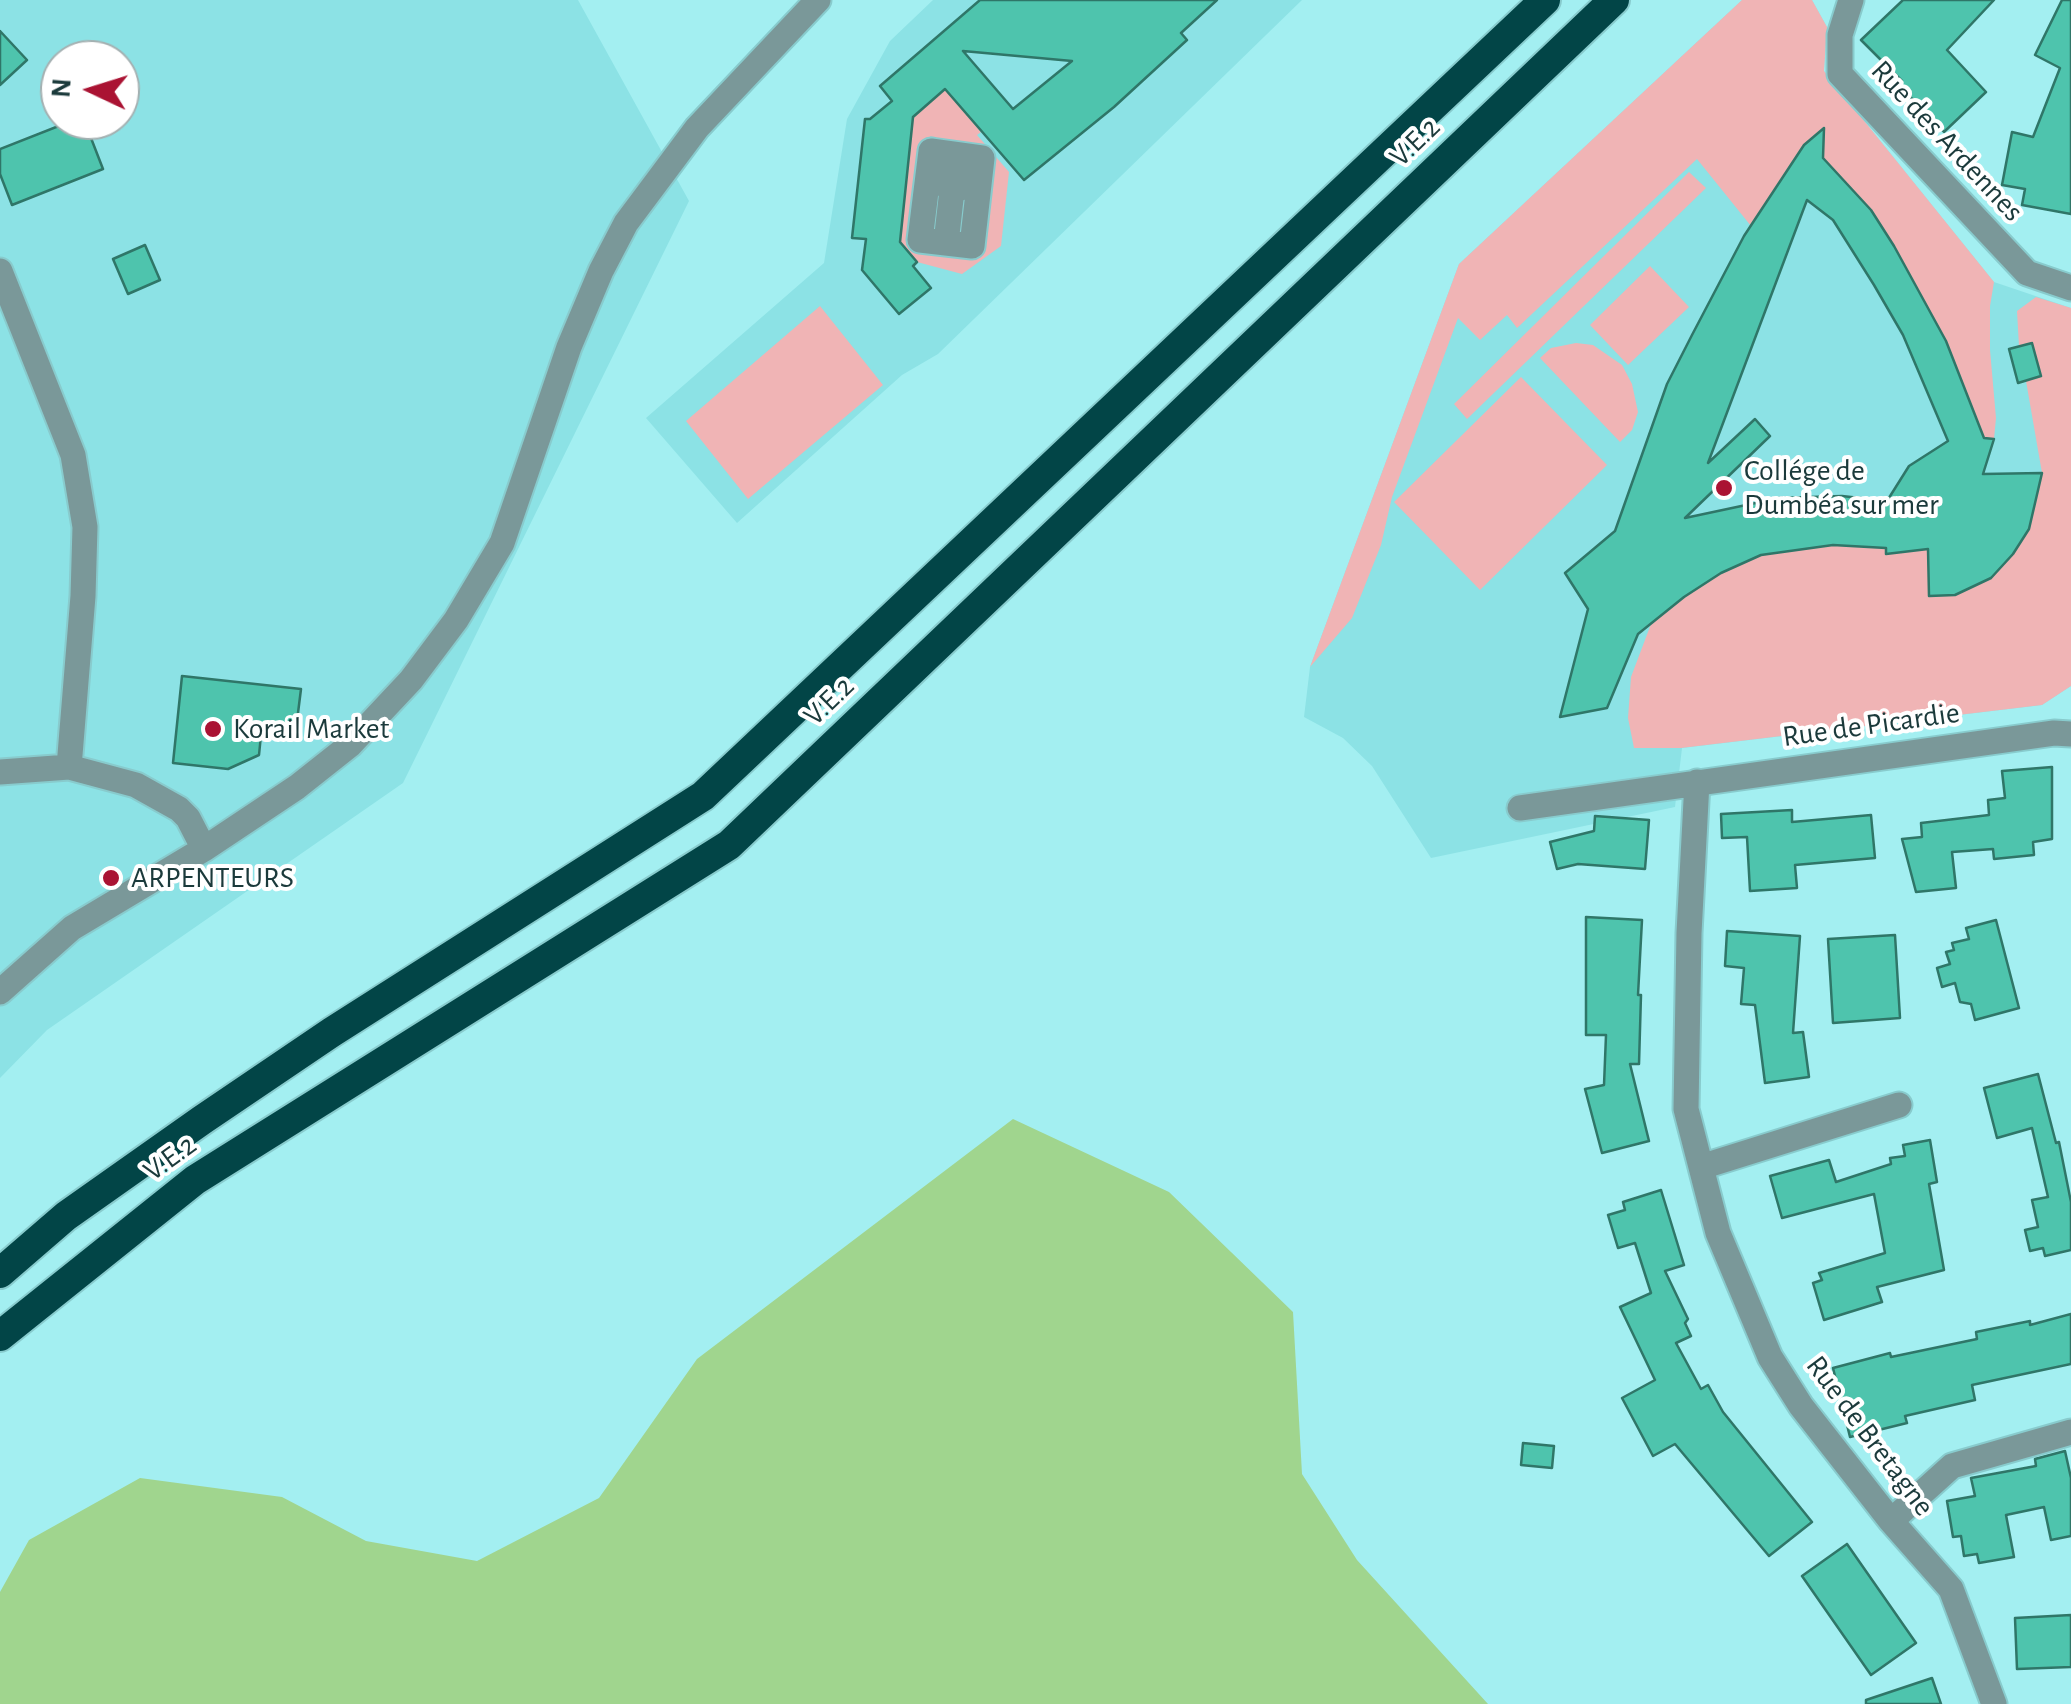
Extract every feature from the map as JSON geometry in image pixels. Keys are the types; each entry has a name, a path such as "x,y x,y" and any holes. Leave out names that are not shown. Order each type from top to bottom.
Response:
{"highway":[{"name":"V.E.2","path":"0,1273 66,1216 283,1065 702,796 1545,0"},
{"name":"V.E.2","path":"0,1336 195,1180 729,845 1614,0"}],"street":[{"path":"0,992 72,928 298,787 350,745 411,680 456,620 502,544 569,348 626,224 697,128 818,0"},
{"name":"Rue des Ardennes","path":"1851,0 1840,35 1840,74 2027,273 2071,288"},
{"path":"954,177 975,222 972,246 939,226 954,177"},
{"path":"0,271 73,454 85,526 69,767"},
{"name":"Rue de Picardie","path":"1520,808 2066,731"},
{"path":"0,772 69,767 116,778 168,800 188,818 204,849"},
{"name":"Rue de Bretagne","path":"1697,782 1686,1109 1718,1233 1770,1357 1801,1406 1891,1521 1952,1589 1994,1704"},
{"path":"1701,1167 1899,1105"},
{"path":"1891,1521 1952,1466 2071,1432"}],"shaded area":[{"path":"0,0 578,0 689,201 403,783 47,1030 0,1078"},
{"path":"933,0 1302,0 938,354 902,375 737,523 646,418 824,263 847,119 890,41"},
{"name":"Collége de Dumbéa sur mer","path":"1742,0 1812,0 1827,27 1824,71 1994,282 2071,308 2071,686 2042,705 1682,748 1675,807 1431,858 1372,766 1343,738 1304,717 1310,667 1459,264"},
{"path":"1742,0 1812,0 1827,27 1824,71 1994,282 1990,350 1994,439 1984,438 1946,341 1871,210 1823,158 1824,129 1804,145 1751,226 1697,159 1517,328 1507,315 1480,340 1458,318 1392,497 1381,545 1352,618 1310,667 1459,264"},
{"path":"945,89 1009,172 1001,246 962,274 917,262 900,242 913,117"},
{"path":"1689,172 1706,188 1467,419 1454,404"},
{"path":"1650,266 1689,307 1628,365 1590,325"},
{"path":"2036,297 2071,308 2071,686 2042,705 1681,748 1634,748 1628,718 1631,677 1651,624 1721,573 1761,555 1887,540 1886,554 1928,549 1930,596 1955,595 1991,578 2013,554 2029,529 2042,473 2026,381 2041,376 2019,346 2017,311"},
{"path":"820,306 883,385 748,499 686,421"},
{"path":"1576,343 1593,345 1622,365 1632,384 1638,412 1632,430 1620,442 1540,358 1551,348"},
{"path":"1521,377 1607,465 1480,590 1394,502"},
{"path":"1013,1119 1169,1192 1293,1312 1302,1474 1357,1560 1488,1704 0,1704 0,1592 29,1540 140,1478 282,1497 366,1541 477,1561 599,1498 697,1359"}],"building":[{"path":"980,0 1217,0 1181,33 1187,40 1114,107 1024,180 945,89 913,117 900,242 931,288 899,314 862,270 866,239 852,238 865,119 892,101 880,86","holes":["963,51 1072,61 1013,109"]},
{"path":"1903,0 1994,0 1947,50 1986,92 1944,132 1861,40"},
{"path":"2062,0 2071,0 2071,214 2022,205 2025,189 2002,185 2012,132 2033,137 2060,68 2035,55"},
{"path":"0,31 27,60 0,85"},
{"name":"Collége de Dumbéa sur mer","path":"1824,128 1823,158 1871,210 1946,341 1984,438 1994,439 1983,474 2042,473 2029,529 1991,578 1955,595 1929,596 1928,549 1886,554 1886,548 1833,545 1761,555 1721,573 1638,634 1607,708 1560,717 1588,609 1565,573 1615,531 1667,384 1744,236 1804,145","holes":["1807,200 1833,220 1903,335 1948,441 1909,466 1887,501 1842,496 1779,498 1685,518 1770,436 1755,419 1708,463"]},
{"path":"40,133 40,140 92,140 103,169 12,205 0,174 0,149"},
{"path":"145,245 160,280 128,294 113,259"},
{"path":"2032,343 2041,376 2018,383 2009,349"},
{"path":"182,676 301,689 296,729 262,725 259,755 228,769 173,763"},
{"path":"2052,767 2052,839 2033,842 2034,855 1994,859 1993,849 1952,852 1956,888 1916,892 1902,839 1922,837 1921,823 1989,815 1988,800 2005,798 2002,771"},
{"path":"1792,810 1792,822 1871,815 1875,858 1795,865 1797,888 1750,891 1747,837 1722,838 1721,814"},
{"path":"1595,816 1649,820 1645,869 1578,864 1557,869 1550,842 1594,831"},
{"path":"1586,917 1642,920 1639,1064 1630,1064 1649,1141 1602,1153 1585,1089 1604,1085 1606,1035 1586,1035"},
{"path":"1996,920 2019,1008 1975,1020 1971,1004 1960,1002 1955,983 1942,987 1937,968 1950,964 1946,952 1954,950 1952,943 1969,939 1966,928"},
{"path":"1727,931 1800,936 1793,1033 1803,1032 1809,1077 1765,1083 1755,1005 1741,1004 1744,968 1725,966"},
{"path":"1895,935 1900,1018 1833,1023 1828,939"},
{"path":"2038,1074 2056,1143 2059,1142 2071,1202 2071,1250 2045,1256 2043,1248 2030,1251 2025,1230 2038,1227 2032,1200 2048,1197 2032,1128 1997,1138 1984,1088"},
{"path":"1930,1140 1937,1182 1929,1184 1944,1270 1877,1287 1882,1302 1824,1320 1813,1283 1822,1280 1819,1273 1885,1253 1874,1194 1782,1218 1770,1176 1829,1160 1836,1182 1891,1164 1890,1158 1905,1156 1903,1145"},
{"path":"1661,1190 1684,1265 1665,1271 1688,1319 1685,1323 1691,1336 1676,1343 1701,1389 1708,1385 1723,1412 1812,1522 1769,1556 1675,1444 1653,1456 1622,1398 1655,1380 1620,1307 1651,1293 1635,1243 1618,1248 1608,1215 1625,1210 1623,1202"},
{"path":"2071,1314 2071,1364 1972,1385 1975,1400 1905,1416 1907,1423 1850,1437 1833,1368 1890,1353 1891,1357 1977,1339 1976,1332 2030,1321 2030,1325"},
{"path":"1523,1443 1554,1446 1552,1468 1521,1465"},
{"path":"2065,1451 2071,1478 2071,1536 2051,1540 2044,1507 2006,1515 2014,1557 1979,1563 1977,1554 1964,1556 1961,1536 1953,1537 1947,1501 1975,1496 1971,1478 2036,1466 2035,1459"},
{"path":"1847,1544 1916,1643 1871,1675 1802,1576"},
{"path":"2071,1615 2071,1667 2017,1669 2015,1618"},
{"path":"1932,1678 1941,1704 1866,1704 1866,1700"}],"place":[{"name":"Collége de Dumbéa sur mer","path":"1724,488"},
{"name":"Korail Market","path":"213,729"},
{"name":"ARPENTEURS","path":"111,878"}]}
